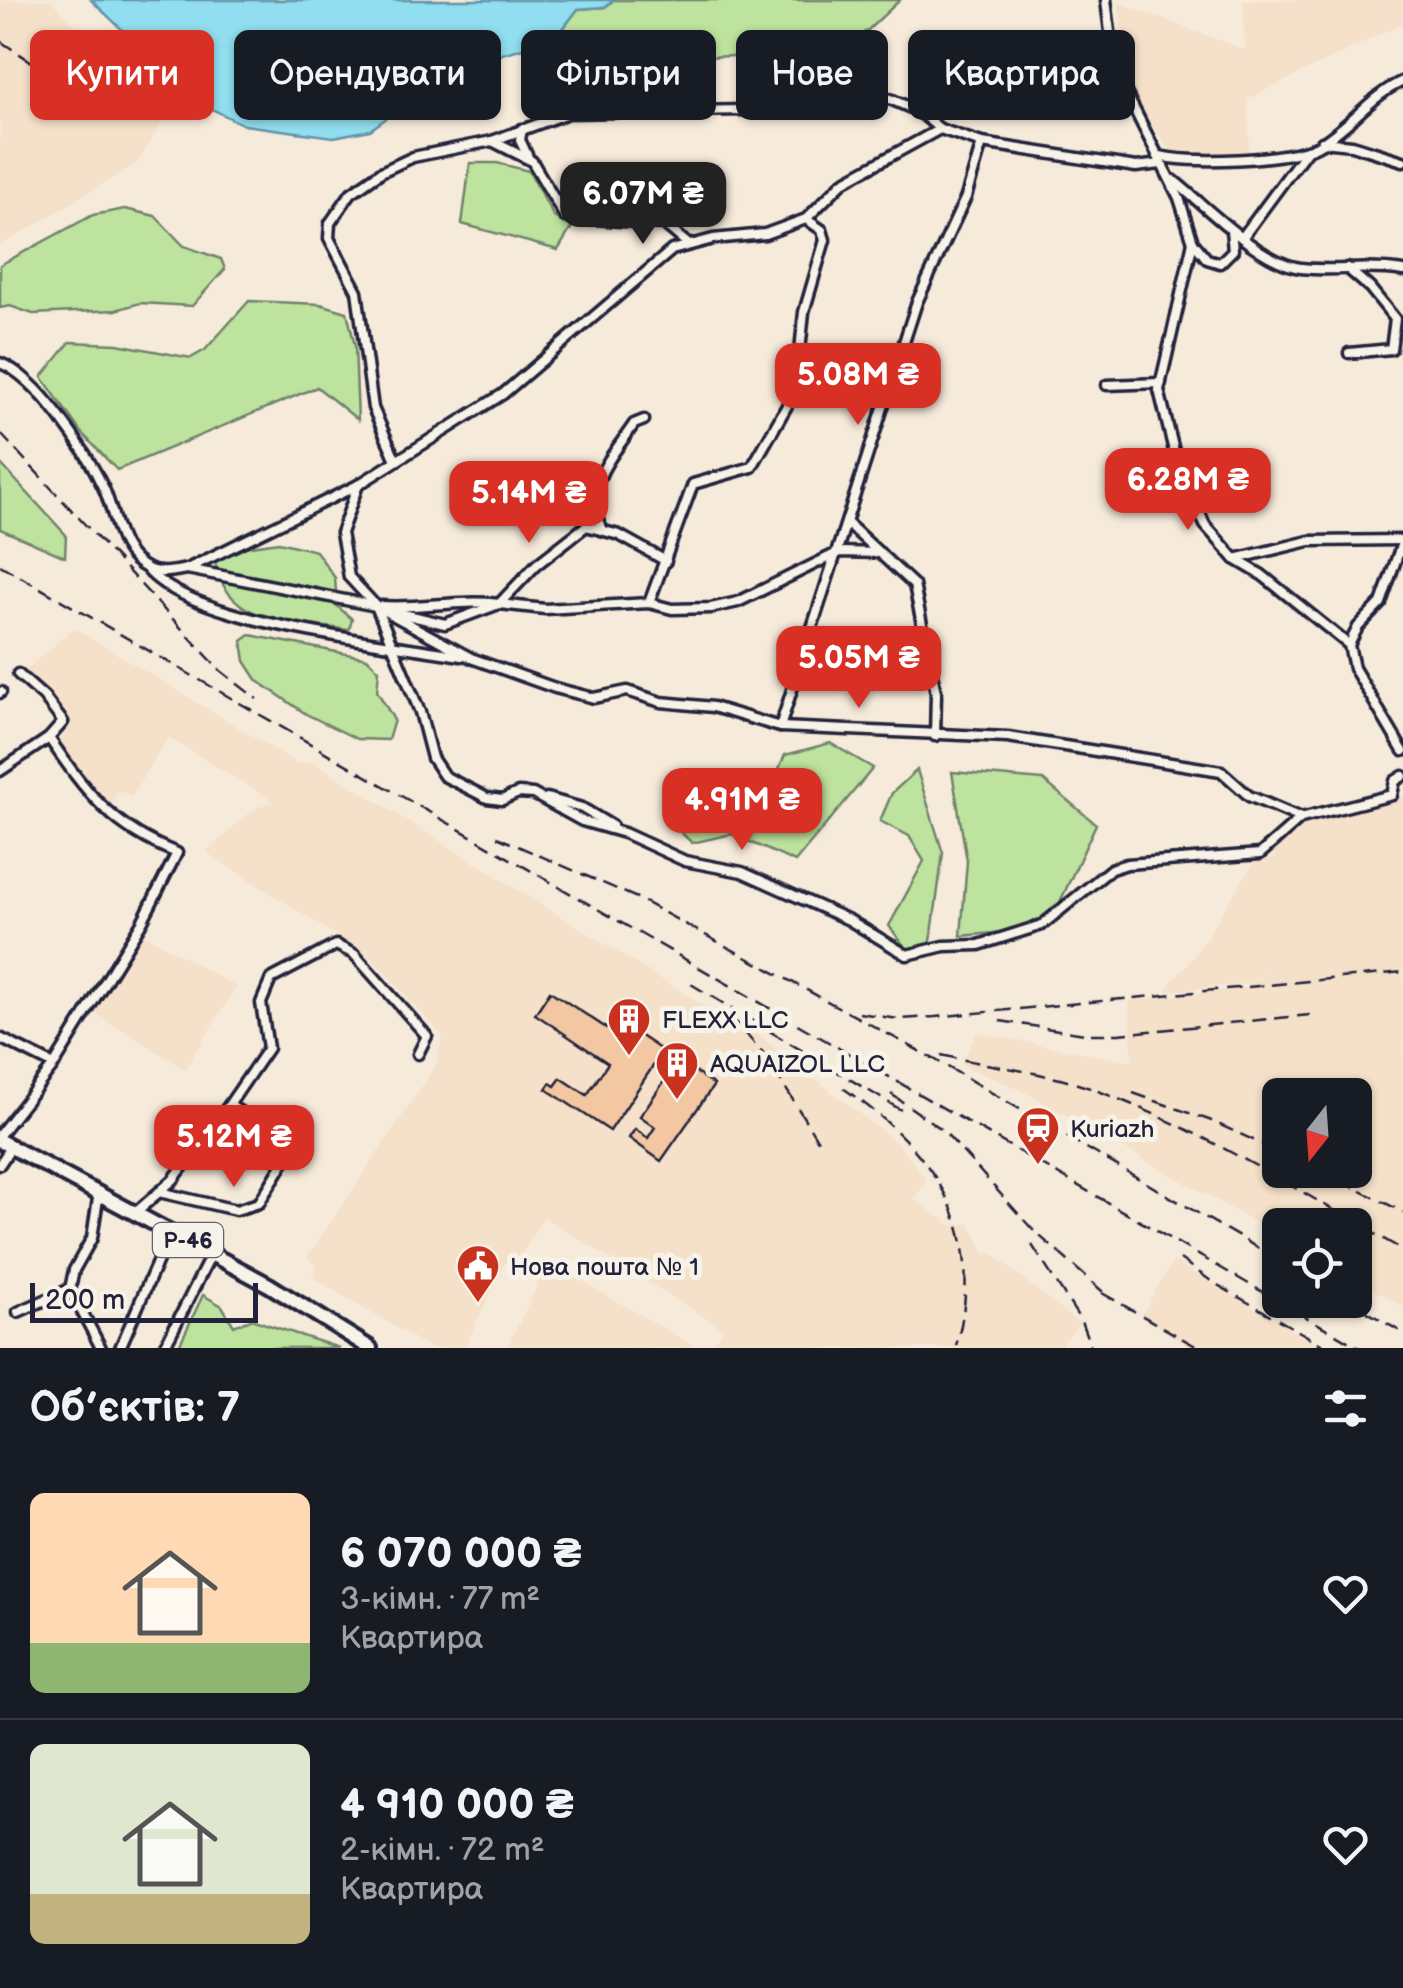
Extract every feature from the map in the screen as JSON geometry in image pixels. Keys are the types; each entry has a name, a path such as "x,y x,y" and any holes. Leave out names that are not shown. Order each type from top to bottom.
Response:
{"main road":[{"name":"Р-46","path":"4,1141 212,1253 370,1348"}],"street":[{"path":"1106,0 1115,72 1169,177 1194,242 1207,259 1220,263 1233,250 1231,230"},
{"path":"1242,238 1308,150 1403,81"},
{"path":"395,458 373,408 356,291 329,238 330,223 350,193 413,157 492,141 568,114 806,109 859,92 918,111 940,129 982,143 1136,167 1159,160 1197,161 1308,150"},
{"path":"522,129 520,140 528,158 541,172 557,210 565,218 664,224 688,244"},
{"path":"187,569 358,484 503,394 657,260 688,244 765,234 806,219 843,182 940,129"},
{"path":"492,141 528,158"},
{"path":"1322,142 1352,144 1403,161"},
{"path":"780,727 917,302 966,197 982,143"},
{"path":"1169,177 1221,217 1231,230 1282,264 1403,271"},
{"path":"648,603 694,484 752,467 796,390 806,298 825,240 822,230 806,219"},
{"path":"1194,242 1159,390 1182,472 1204,525 1235,559 1262,575 1349,645 1354,668 1403,751"},
{"path":"1347,268 1395,318 1391,350 1350,353"},
{"path":"0,363 14,369 63,422 103,488 118,535 169,590 254,618 470,658"},
{"path":"1107,385 1161,383"},
{"path":"602,529 596,511 595,482 634,424 644,420"},
{"path":"358,484 341,533 349,577 376,606 470,658 594,698 627,691 661,702 713,707 780,727 1008,737 1220,771 1248,796 1301,818"},
{"path":"848,524 914,585 936,694 936,736"},
{"path":"376,606 415,620 445,624 499,604 536,565 580,528 602,529 666,561"},
{"path":"1235,559 1310,541 1403,540 1381,603 1358,628 1349,645"},
{"path":"146,568 159,572 187,569 376,606 416,608 482,602 545,609 648,603 672,609 710,608 738,602 839,552 880,553"},
{"path":"376,606 420,712 432,758 444,776 487,798 502,800 518,792 533,794 582,821 624,832 686,861 742,872 849,920 906,955 944,946 980,945 1042,925 1111,868 1260,854 1301,818 1392,796 1396,781 1403,776"},
{"path":"0,771 48,738 63,722 18,674"},
{"path":"0,1164 4,1141 142,922 178,853 128,831 111,818 48,738"},
{"path":"136,1212 173,1180 268,1048 261,1003 270,979 336,946 354,954 427,1036 418,1054"},
{"path":"0,1038 54,1065"},
{"path":"159,1192 236,1210 258,1203 294,1146 229,1105"},
{"path":"99,1192 92,1238 74,1270 70,1289 101,1348"},
{"path":"120,1348 171,1230"},
{"path":"164,1348 212,1253"},
{"path":"18,1312 70,1289"}],"shaded area":[{"path":"0,0 51,0 79,30 30,30 30,120 163,120 137,163 0,246"},
{"path":"1243,0 1403,0 1403,23 1248,99 1249,153 1174,155 1135,101 1135,30 1122,30 1119,3 1245,50"},
{"path":"74,628 298,764 312,761 736,1026 742,1022 897,1143 927,1181 913,1199 952,1226 970,1223 985,1254 991,1253 1079,1324 1058,1348 710,1348 724,1329 543,1217 515,1265 506,1261 464,1348 430,1348 312,1277 317,1265 307,1258 435,1067 443,1036 371,957 206,852 253,810 273,801 168,737 131,797 119,790 108,809 55,740 69,715 25,671"},
{"path":"1403,796 1403,1306 1372,1289 1372,1208 1262,1208 1262,1226 1021,1090 961,1065 977,1033 1133,1062 1129,1001 1244,988 1273,969 1246,984 1168,991 1256,860 1276,858 1275,848 1313,819"},
{"path":"142,933 236,987 185,1069 92,1011"},
{"path":"1173,1261 1262,1313 1262,1318 1271,1318 1323,1348 1190,1348 1142,1315"},
{"path":"549,1262 697,1348 507,1348"}],"green space":[{"path":"614,0 900,0 868,30 736,30 736,56 716,57 716,30 562,30 578,9 605,7"},
{"path":"470,163 497,163 529,171 554,217 572,227 558,250 462,224"},
{"path":"125,209 155,216 184,246 221,259 225,269 192,306 140,303 116,310 33,314 10,306 0,308 0,265 93,215"},
{"path":"249,301 320,304 347,312 355,346 358,420 317,387 117,470 80,431 42,377 70,342 117,344 191,358 205,350"},
{"path":"0,463 66,535 65,557 0,529"},
{"path":"279,542 316,551 335,578 337,606 352,619 349,630 266,617 234,599 222,583 215,562 244,547"},
{"path":"250,635 367,658 379,670 377,691 394,720 388,740 357,739 306,714 258,681 245,661 242,641"},
{"path":"830,743 873,768 795,862 732,834 692,843 675,827 711,796 749,809 768,792 785,755"},
{"path":"917,770 943,853 930,948 908,951 889,926 924,861 909,836 880,821 892,793"},
{"path":"952,772 1043,780 1096,824 1048,928 961,936 967,861"},
{"path":"203,1295 222,1306 234,1326 251,1319 339,1348 178,1348"}],"water":[{"path":"91,0 614,0 605,7 578,9 562,30 521,30 521,49 501,55 501,30 234,30 234,120 214,110 214,30 122,30"},
{"path":"234,120 384,120 370,130 334,137 244,125"}],"building":[{"name":"FLEXX LLC","path":"550,991 626,1041 633,1031 663,1051 610,1131 546,1089 561,1078 587,1095 608,1063 535,1014"},
{"name":"AQUAIZOL LLC","path":"679,1060 714,1085 661,1161 629,1138 635,1129 648,1138 655,1127 640,1116"}],"railway":[{"path":"0,41 30,61"},
{"path":"0,433 221,671 257,699"},
{"path":"0,565 1360,1348"},
{"path":"497,837 637,898 934,1059 1262,1250"},
{"path":"859,1013 898,1019 935,1017 1403,972"},
{"path":"691,984 901,1110"},
{"path":"1000,1021 1084,1034 1119,1034 1310,1015"},
{"path":"730,1016 767,1058 820,1144"},
{"path":"941,1055 1060,1079 1138,1107 1254,1164 1403,1250"},
{"path":"843,1088 905,1139 947,1198 959,1231 965,1266 964,1304 956,1346"},
{"path":"1133,1093 1262,1144"},
{"path":"891,1094 943,1130 1033,1230 1111,1299"},
{"path":"1356,1188 1403,1212"},
{"path":"1032,1245 1081,1321 1091,1348"},
{"path":"1180,1259 1214,1283 1328,1348"},
{"path":"1102,1293 1199,1348"},
{"path":"1372,1315 1403,1333"}],"place":[{"name":"FLEXX LLC","path":"629,1057"},
{"name":"AQUAIZOL LLC","path":"677,1101"},
{"name":"Kuriazh","path":"1038,1166"},
{"name":"Нова пошта № 1","path":"478,1304"}]}
